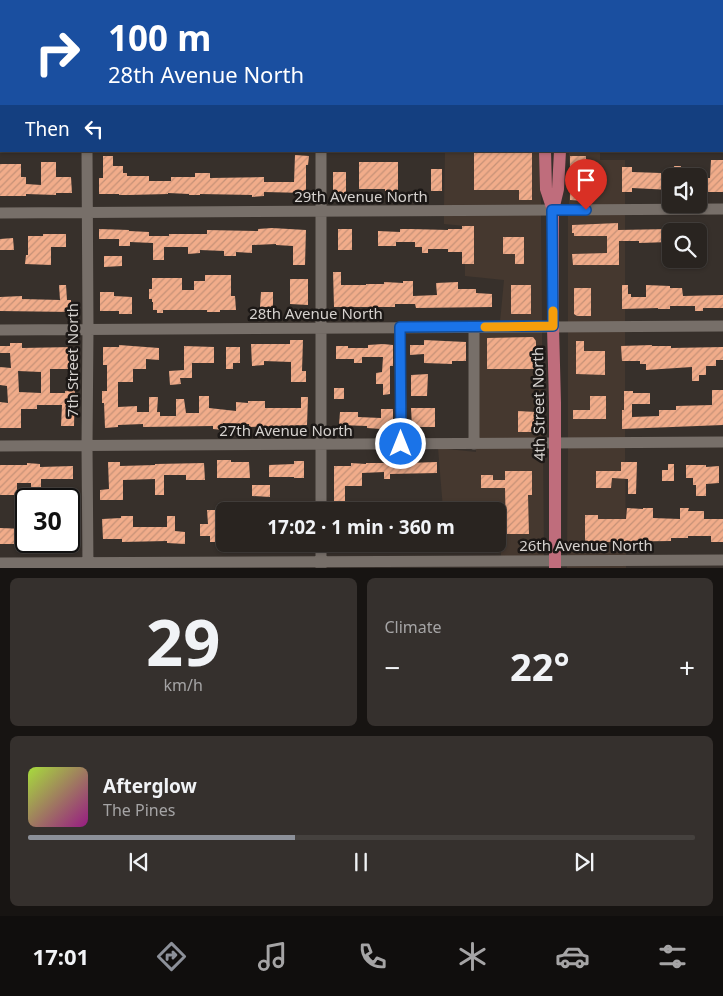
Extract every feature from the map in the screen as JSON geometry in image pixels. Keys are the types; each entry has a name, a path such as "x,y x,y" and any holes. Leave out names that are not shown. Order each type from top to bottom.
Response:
{"main road":[{"name":"4th Street North","path":"545,152 546,189 552,210 555,564"},
{"name":"4th Street North","path":"552,210 558,189 560,152"}],"street":[{"name":"7th Street North","path":"87,152 88,566"},
{"path":"321,152 321,502"},
{"name":"29th Avenue North","path":"0,213 723,209"},
{"name":"28th Avenue North","path":"0,330 723,326"},
{"path":"400,327 401,444"},
{"path":"474,327 474,444"},
{"name":"27th Avenue North","path":"0,446 723,442"},
{"path":"321,552 321,565"},
{"name":"26th Avenue North","path":"0,564 88,566 555,564 723,560"}],"shaded area":[{"path":"445,152 540,152 541,205 444,206"},
{"path":"569,152 600,152 600,160 625,160 625,205 569,205"},
{"path":"541,214 542,322 500,322 504,280 465,276 465,226 444,224 444,215"},
{"path":"568,214 625,214 625,322 568,322"},
{"path":"478,331 542,331 543,439 478,439"},
{"path":"568,331 625,331 625,438 568,439"},
{"path":"625,447 626,556 567,556 568,448"},
{"path":"438,448 476,452 476,448 543,448 544,556 501,556 501,552 506,552 506,502 442,502"},
{"path":"567,565 626,565 626,568 567,568"}],"building":[{"path":"474,152 532,152 532,200 519,200 519,190 474,190"},
{"path":"295,155 309,156 308,165 306,165 306,193 264,192 264,196 252,197 252,195 168,193 99,194 99,178 103,178 103,156 113,156 113,166 123,166 123,173 127,173 127,176 149,176 149,181 171,181 171,177 195,177 195,173 210,173 210,178 264,177 264,182 294,182"},
{"path":"570,156 586,156 586,167 591,167 591,178 586,178 586,201 570,200"},
{"path":"711,160 723,160 723,192 707,192 707,178 710,178"},
{"path":"41,162 56,162 56,177 71,177 72,193 0,196 0,164 21,164 21,177 26,177 26,184 41,185"},
{"path":"359,162 398,162 398,192 385,191 385,189 359,189"},
{"path":"622,167 632,167 632,172 661,173 662,190 632,188 632,192 622,192"},
{"path":"431,169 442,169 442,191 431,191"},
{"path":"333,172 346,172 346,194 333,194"},
{"path":"618,223 618,230 662,229 662,242 619,241 619,265 573,265 572,254 607,253 607,236 574,236 572,225"},
{"path":"462,226 474,226 474,264 462,264 462,252 448,252 448,249 428,249 428,253 422,253 422,247 415,247 415,242 396,242 396,246 378,246 378,231 400,232 400,229 448,230 462,229"},
{"path":"99,229 149,232 149,236 169,236 169,234 207,234 207,230 258,231 258,229 306,230 305,265 293,265 293,246 276,244 252,245 252,253 236,252 236,256 224,256 224,251 200,250 200,253 188,254 188,247 164,247 164,260 153,260 153,243 130,242 130,246 119,246 119,239 99,239"},
{"path":"338,229 352,229 352,250 338,250"},
{"path":"43,234 66,234 66,247 51,247 51,265 25,264 26,255 28,255 28,236 43,236"},
{"path":"503,237 524,237 524,264 515,264 515,254 503,254"},
{"path":"13,238 14,250 0,250 0,239"},
{"path":"104,256 122,256 122,266 104,267"},
{"path":"333,272 341,272 341,285 413,281 413,296 437,295 436,283 458,282 458,289 476,289 476,293 492,294 492,307 416,308 415,304 395,304 395,307 334,307"},
{"path":"205,275 231,275 231,296 235,296 236,310 207,312 207,310 163,310 163,313 157,313 157,310 153,310 152,299 149,299 149,289 152,289 152,278 182,278 182,290 194,290 194,281 205,281"},
{"path":"290,279 308,279 308,305 290,304"},
{"path":"59,285 66,285 67,300 71,300 71,312 0,311 0,297 22,296 22,299 60,300"},
{"path":"511,285 531,285 531,314 511,314"},
{"path":"622,285 628,285 628,294 631,294 631,297 646,297 646,285 682,288 683,296 723,295 723,308 703,308 703,311 695,311 695,306 670,306 670,309 622,309"},
{"path":"574,288 591,288 591,316 577,316 574,314"},
{"path":"100,292 114,292 114,296 132,297 132,314 119,314 119,311 100,311"},
{"path":"261,292 273,292 273,307 260,307"},
{"path":"533,337 536,341 536,369 487,369 487,338"},
{"path":"290,340 303,340 302,371 306,371 306,382 291,382 291,362 264,361 264,365 252,366 251,344 290,344"},
{"path":"424,340 466,342 466,361 452,361 452,364 424,363 424,354 410,355 410,345 424,345"},
{"path":"576,341 584,341 584,351 605,351 605,375 576,374"},
{"path":"10,343 22,343 22,348 72,347 72,369 50,369 50,393 65,393 65,391 75,390 74,426 61,426 62,405 37,405 37,409 21,409 21,428 0,428 0,402 8,403 7,386 0,385 0,367 11,368 10,353 0,353 0,346 10,346","holes":["18,371 41,372 41,393 19,392"]},
{"path":"119,345 159,348 159,360 146,359 146,369 133,369 133,382 118,382 118,407 137,406 137,412 149,412 149,397 158,397 157,412 160,412 160,416 176,416 176,399 184,399 186,413 199,413 199,396 209,396 209,408 236,411 236,402 248,403 248,401 265,401 265,408 301,408 301,397 308,397 307,425 249,427 249,424 223,423 223,430 213,429 213,426 143,427 143,424 118,425 118,427 105,428 102,391 107,391 107,365 103,365 103,347 119,347"},
{"path":"368,345 393,345 393,366 390,366 390,394 383,395 383,384 376,384 376,373 382,372 383,357 362,357 362,363 354,363 354,359 336,359 336,346 368,348"},
{"path":"184,346 214,347 214,363 192,363 192,378 180,378 181,384 170,385 169,371 184,370"},
{"path":"621,346 671,346 671,348 723,347 723,360 716,360 716,366 706,366 706,375 699,375 699,381 692,381 692,367 646,370 646,364 640,364 640,361 622,361"},
{"path":"226,347 240,347 240,363 233,363 233,369 226,369"},
{"path":"428,374 427,396 411,396 411,375"},
{"path":"334,388 344,388 344,399 334,399"},
{"path":"712,390 723,390 723,425 622,429 624,391 650,393 650,404 632,404 632,417 659,416 659,410 676,410 676,406 712,405"},
{"path":"590,396 606,396 606,419 573,419 573,410 590,410"},
{"path":"411,408 435,408 435,427 412,427"},
{"path":"381,409 393,409 393,431 381,431 381,429 367,428 367,426 339,425 340,412 358,412 358,417 381,418"},
{"path":"518,411 536,412 536,430 534,432 518,432"},
{"path":"217,460 249,462 250,478 217,478"},
{"path":"294,461 304,461 304,478 269,477 269,465 294,464"},
{"path":"108,462 120,462 120,466 204,463 205,480 186,480 186,475 164,475 164,495 155,495 155,479 123,480 123,500 100,500 100,490 109,489"},
{"path":"437,462 437,473 390,474 390,479 384,479 384,472 362,473 362,486 345,486 345,502 334,502 334,466 351,466 351,463"},
{"path":"621,462 637,462 636,494 628,494 628,479 612,478 611,488 596,488 596,471 621,471"},
{"path":"27,463 40,464 40,467 73,466 73,479 41,479 41,488 31,488 31,483 17,483 15,495 0,495 0,465 27,465"},
{"path":"668,464 674,464 674,481 662,481 662,470 668,470"},
{"path":"686,465 719,466 719,483 706,484 706,496 696,496 696,485 693,485 693,478 686,478"},
{"path":"505,471 532,471 532,495 528,495 529,534 506,534 505,488 481,488 481,475 493,475 493,480 505,480"},
{"path":"252,485 270,485 270,497 252,496"},
{"path":"627,508 653,508 653,518 680,519 680,508 689,508 688,511 704,511 704,519 723,519 723,542 711,542 711,536 688,536 688,538 671,538 671,541 598,542 598,549 585,549 585,515 598,515 598,519 626,519"},
{"path":"207,510 216,510 216,542 210,542 210,536 200,536 200,524 208,524"},
{"path":"121,516 133,516 133,527 167,527 167,516 175,516 175,531 185,532 185,544 167,543 167,541 122,542 122,539 103,539 102,519 121,518"},
{"path":"0,528 15,529 15,544 0,544"}],"slow traffic":[{"path":"485,327 553,326 553,311"}],"route":[{"path":"401,444 400,327 553,326 552,210 586,210"}]}
